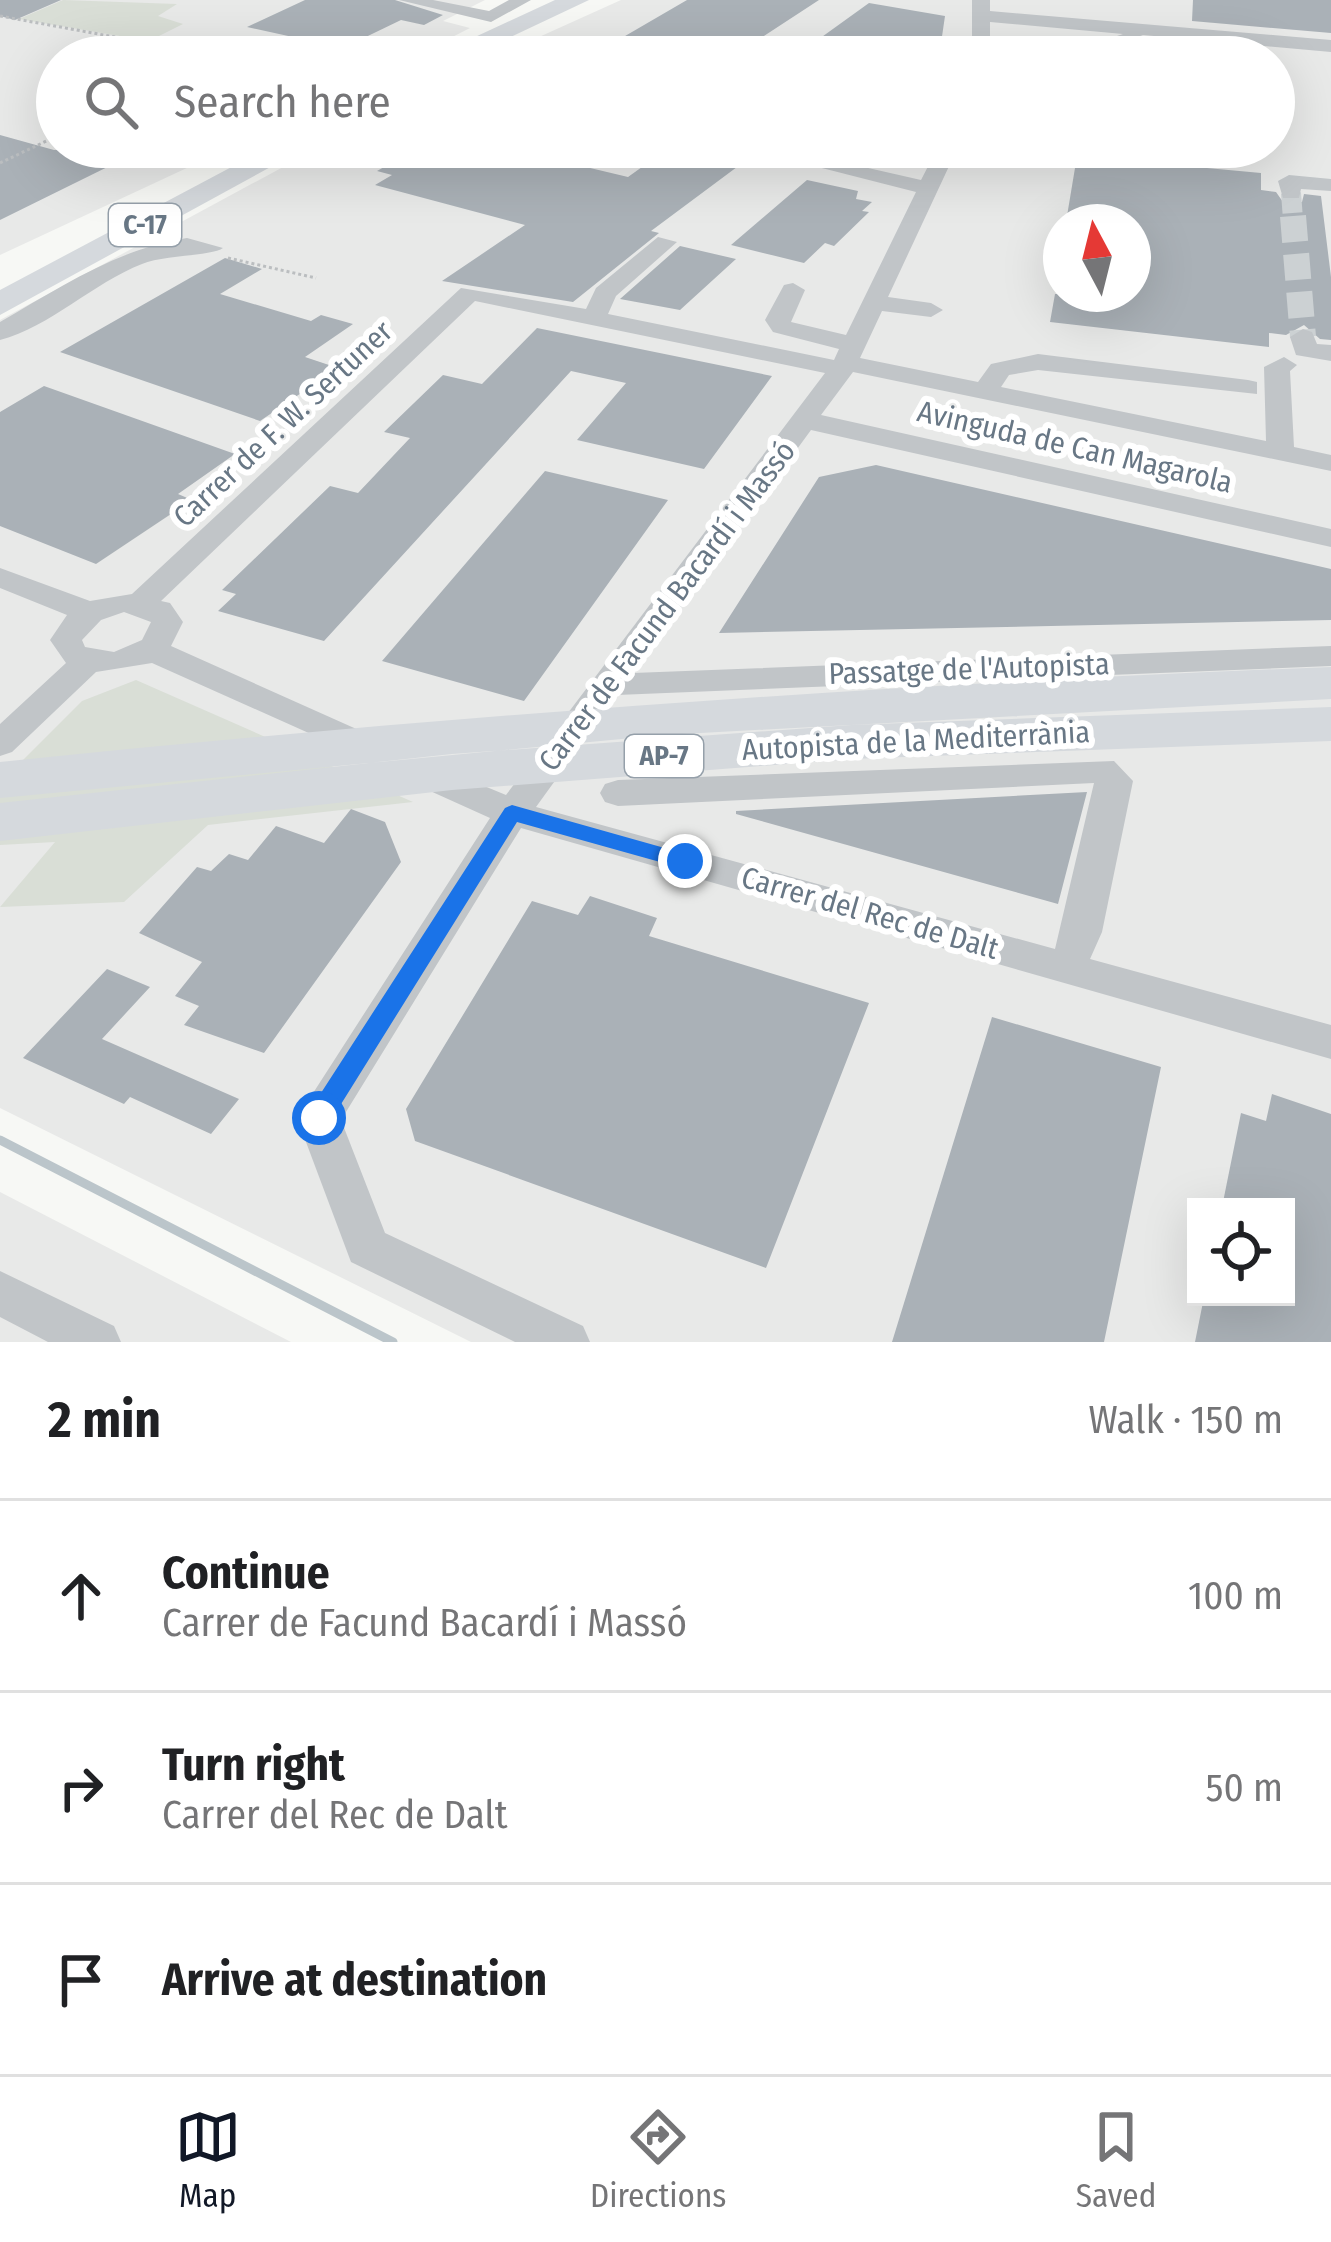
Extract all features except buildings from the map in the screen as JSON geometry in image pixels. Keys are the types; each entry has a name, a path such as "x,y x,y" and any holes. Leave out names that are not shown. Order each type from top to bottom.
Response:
{"highway":[{"path":"488,36 555,0"},
{"path":"494,36 576,0"},
{"path":"502,29 594,0"},
{"path":"502,29 609,0"},
{"path":"5,270 207,168"},
{"name":"C-17","path":"5,270 221,168"},
{"name":"C-17","path":"0,304 253,168"},
{"name":"Autopista de la Mediterrània","path":"0,780 581,721 885,700 1331,682"},
{"name":"Autopista de la Mediterrània","path":"0,822 452,772 851,742 1331,724"}],"street":[{"path":"408,0 464,12 447,20 502,29 521,0"},
{"path":"981,8 1220,36"},
{"path":"1133,36 1153,30"},
{"path":"1295,43 1331,46"},
{"path":"840,168 927,188"},
{"name":"Carrer de Facund Bacardí i Massó","path":"566,1342 367,1247 319,1118 512,813 847,359 937,168"},
{"path":"1292,193 1289,181 1331,185"},
{"path":"0,332 155,249 185,242 217,252"},
{"path":"666,242 598,310 646,329 847,359"},
{"path":"793,290 777,320 782,327 847,359"},
{"name":"Carrer de F. W. Sertuner","path":"141,604 470,293 598,310"},
{"path":"874,303 932,310"},
{"path":"1303,337 1305,350 1331,352"},
{"name":"Avinguda de Can Magarola","path":"847,359 1331,463"},
{"path":"986,392 1000,369 1038,362 1248,388"},
{"path":"1280,452 1281,376"},
{"name":"Avinguda de Can Magarola","path":"805,420 1331,538"},
{"path":"0,577 89,612"},
{"path":"141,604 159,610 167,622 165,636 152,650 120,663 86,662 70,653 66,640 72,625 89,612 141,604"},
{"name":"Carrer del Rec de Dalt","path":"152,650 512,813 1331,1042"},
{"name":"Passatge de l'Autopista","path":"607,685 1331,656"},
{"path":"0,744 86,662"},
{"path":"618,793 1102,770 1115,781 1082,932 1066,968"},
{"path":"0,1293 98,1342"}],"path":[{"path":"0,16 109,36"},
{"path":"0,163 36,146"},
{"path":"217,252 316,278"}],"shaded area":[{"path":"0,0 485,0 443,21 470,28 454,36 36,36 36,168 187,168 0,255"},
{"path":"63,0 177,4 158,16 183,24 159,36 119,36 19,19"},
{"path":"621,0 1331,0 1331,1342 471,1342 0,1108 0,320 281,168 1295,168 1295,36 541,36"},
{"path":"136,680 413,802 208,825 124,902 0,907 55,842 0,845 0,783 82,701"},
{"path":"0,1192 291,1342 0,1342"}],"waterway":[{"path":"0,1140 393,1342"}],"tunnel":[{"path":"1291,193 1293,219"},
{"path":"1293,216 1303,337"}],"route":[{"path":"319,1118 512,813 685,861"}]}
